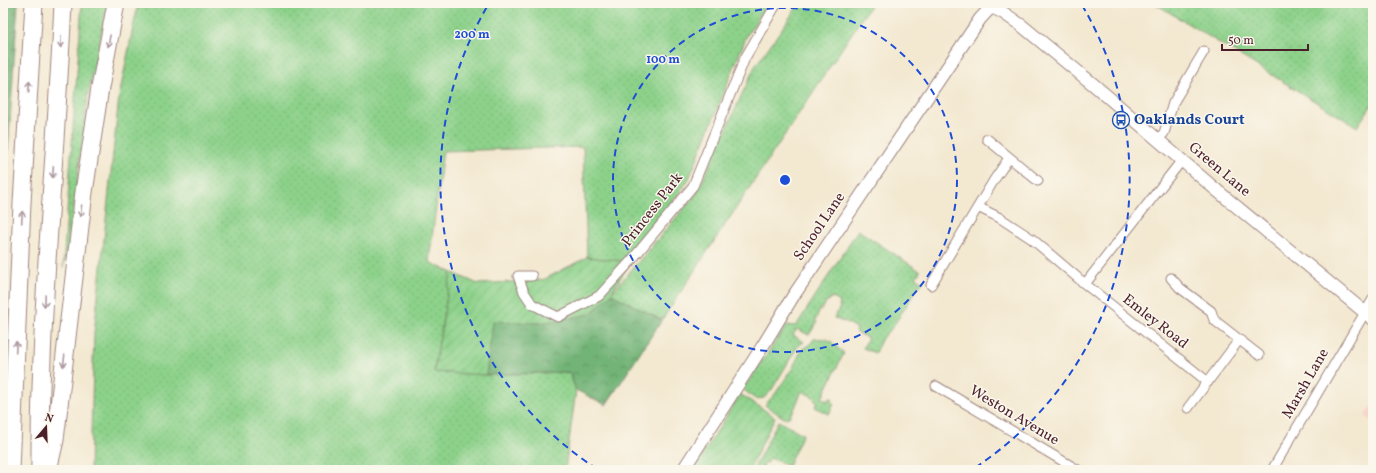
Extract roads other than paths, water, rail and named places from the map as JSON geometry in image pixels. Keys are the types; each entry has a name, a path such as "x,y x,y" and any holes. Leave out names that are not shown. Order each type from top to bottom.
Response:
{"highway":[{"path":"12,470 22,203 34,3"},
{"path":"40,470 46,277 59,94 63,3"},
{"path":"48,470 56,432 84,192 100,88 116,3"}],"street":[{"name":"Princess Park","path":"532,276 518,276 524,292 532,304 558,317 599,296 625,268 693,186 746,58 777,3"},
{"name":"Green Lane","path":"990,5 1021,25 1158,139 1214,188 1369,316"},
{"name":"School Lane","path":"682,470 792,298 975,25 990,5"},
{"path":"1158,139 1164,133 1173,103 1204,51"},
{"path":"987,139 1038,181"},
{"path":"931,285 994,180 1009,158"},
{"path":"1084,284 1182,160"},
{"name":"Emley Road","path":"978,207 1000,218 1032,239 1084,284 1208,382"},
{"path":"1171,278 1183,291 1210,311 1214,320 1259,355"},
{"name":"Marsh Lane","path":"1272,470 1369,316 1373,299"},
{"path":"1188,408 1239,340"},
{"name":"Weston Avenue","path":"936,386 1078,470"}],"place":[{"name":"Oaklands Court","path":"1121,120"}]}
